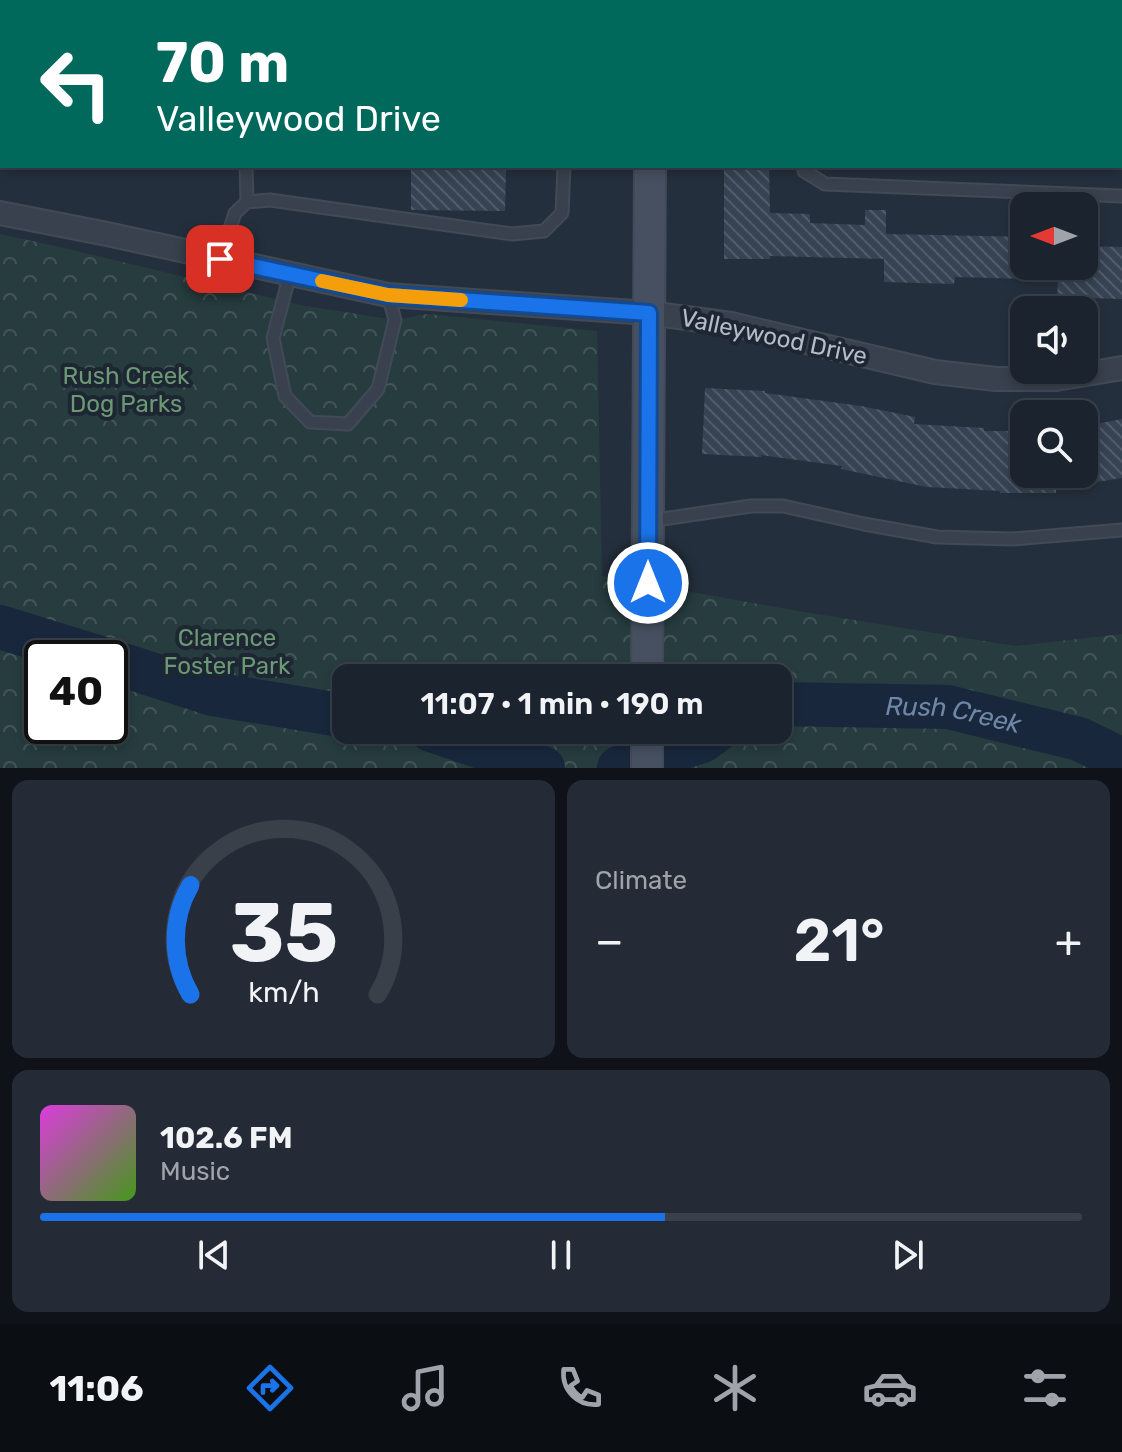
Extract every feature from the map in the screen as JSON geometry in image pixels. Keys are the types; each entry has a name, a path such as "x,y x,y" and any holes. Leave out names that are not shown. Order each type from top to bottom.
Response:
{"street":[{"path":"647,664 650,168"},
{"name":"Valleywood Drive","path":"0,213 388,295 649,313 731,324 935,372 996,379 1056,379 1122,368"},
{"path":"647,744 647,768"}],"lane":[{"path":"246,168 247,202"},
{"path":"220,259 235,213 247,202 270,200 512,234 544,231 562,213 564,168"},
{"path":"804,168 825,184 1122,196"},
{"path":"290,274 273,338 285,396 310,422 348,424 378,389 395,320 388,295"},
{"path":"648,521 751,506 783,506 937,537 1012,539 1122,530"}],"green space":[{"path":"0,234 300,305 395,320 427,314 597,331 602,576 1015,646 1122,634 1122,768 0,768"}],"building":[{"path":"411,168 506,168 505,211 411,210"},
{"path":"724,168 769,168 770,213 810,214 810,223 865,225 865,210 886,210 886,234 1010,237 1010,279 955,277 954,284 884,282 884,259 770,256 770,259 724,259"},
{"path":"1098,246 1122,247 1122,299 1057,296 1058,280 1098,280"},
{"path":"705,388 765,391 915,417 914,424 1010,431 1010,488 1056,488 1056,493 1000,493 927,487 841,469 842,466 761,455 702,454"},
{"path":"1122,419 1122,478 1098,482 1098,423"}],"waterway":[{"name":"Rush Creek","path":"0,627 42,640"},
{"name":"Rush Creek","path":"128,667 213,694 332,714"},
{"name":"Rush Creek","path":"792,704 948,707 1079,739 1122,760"},
{"path":"1087,743 1099,768"},
{"name":"Rush Creek","path":"472,744 543,768"},
{"name":"Rush Creek","path":"619,768 693,744"}],"slow traffic":[{"path":"322,281 388,295 461,300"}],"route":[{"path":"220,259 388,295 649,313 648,583"}],"park label":[{"name":"Rush Creek Dog Parks","path":"126,390"},
{"name":"Clarence Foster Park","path":"227,652"}]}
